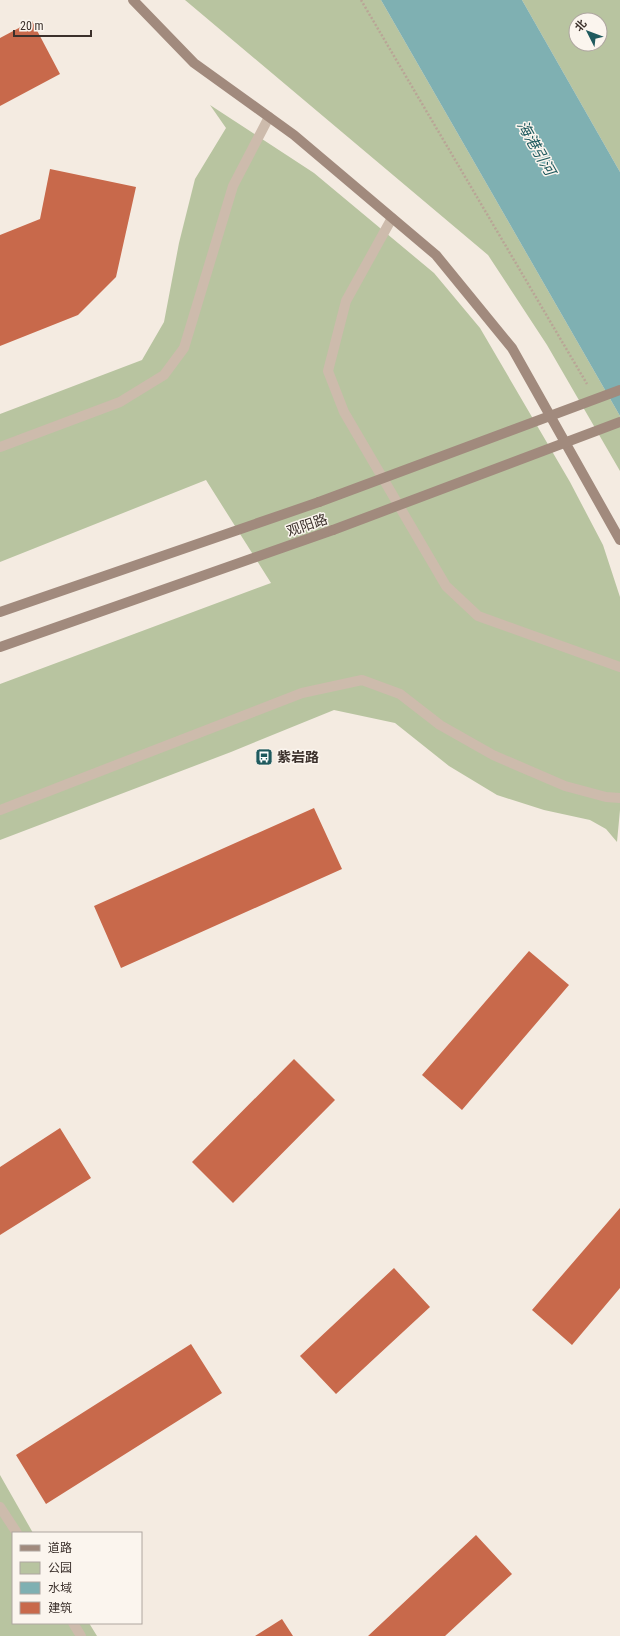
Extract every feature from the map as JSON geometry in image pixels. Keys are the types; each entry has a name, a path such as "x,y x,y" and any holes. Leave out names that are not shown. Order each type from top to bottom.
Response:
{"street":[{"path":"133,0 194,63 294,135 436,255 512,348 620,540"},
{"path":"0,447 120,402 164,375 184,348 232,186 269,117"},
{"path":"392,218 346,301 328,371 344,412 446,586 478,616 620,667"},
{"name":"观阳路","path":"0,612 319,502 620,390"},
{"name":"观阳路","path":"0,647 333,530 620,422"},
{"path":"0,810 302,693 362,680 400,694 440,725 493,755 564,786 606,797 620,798"},
{"path":"0,1506 16,1532"},
{"path":"74,1624 81,1636"}],"path":[{"path":"361,0 588,386"}],"green space":[{"path":"185,0 381,0 620,416 620,471 547,345 488,255"},
{"path":"522,0 620,0 620,172"},
{"path":"210,105 314,173 434,273 480,328 570,482 603,545 620,597 620,810 617,842 606,829 590,820 544,810 497,795 449,766 395,723 334,710 231,752 0,840 0,684 271,583 206,480 0,562 0,414 142,360 164,322 179,243 195,179 226,128"},
{"path":"0,1475 32,1532 12,1532 12,1624 90,1624 97,1636 0,1636"}],"water":[{"name":"海港引河","path":"381,0 522,0 620,172 620,416"}],"building":[{"path":"32,21 60,74 0,106 0,38"},
{"path":"50,169 136,187 116,277 78,315 0,346 0,235 40,219"},
{"path":"314,808 342,869 121,968 94,906"},
{"path":"529,951 569,985 462,1110 422,1075"},
{"path":"294,1059 335,1100 233,1203 192,1162"},
{"path":"60,1128 91,1178 0,1235 0,1167"},
{"path":"620,1208 620,1288 572,1345 532,1310"},
{"path":"394,1268 430,1307 336,1394 300,1356"},
{"path":"191,1344 222,1393 46,1504 16,1455"},
{"path":"476,1535 512,1574 445,1636 368,1636"},
{"path":"282,1619 293,1636 255,1636"}],"place":[{"name":"紫岩路","path":"264,757"}]}
